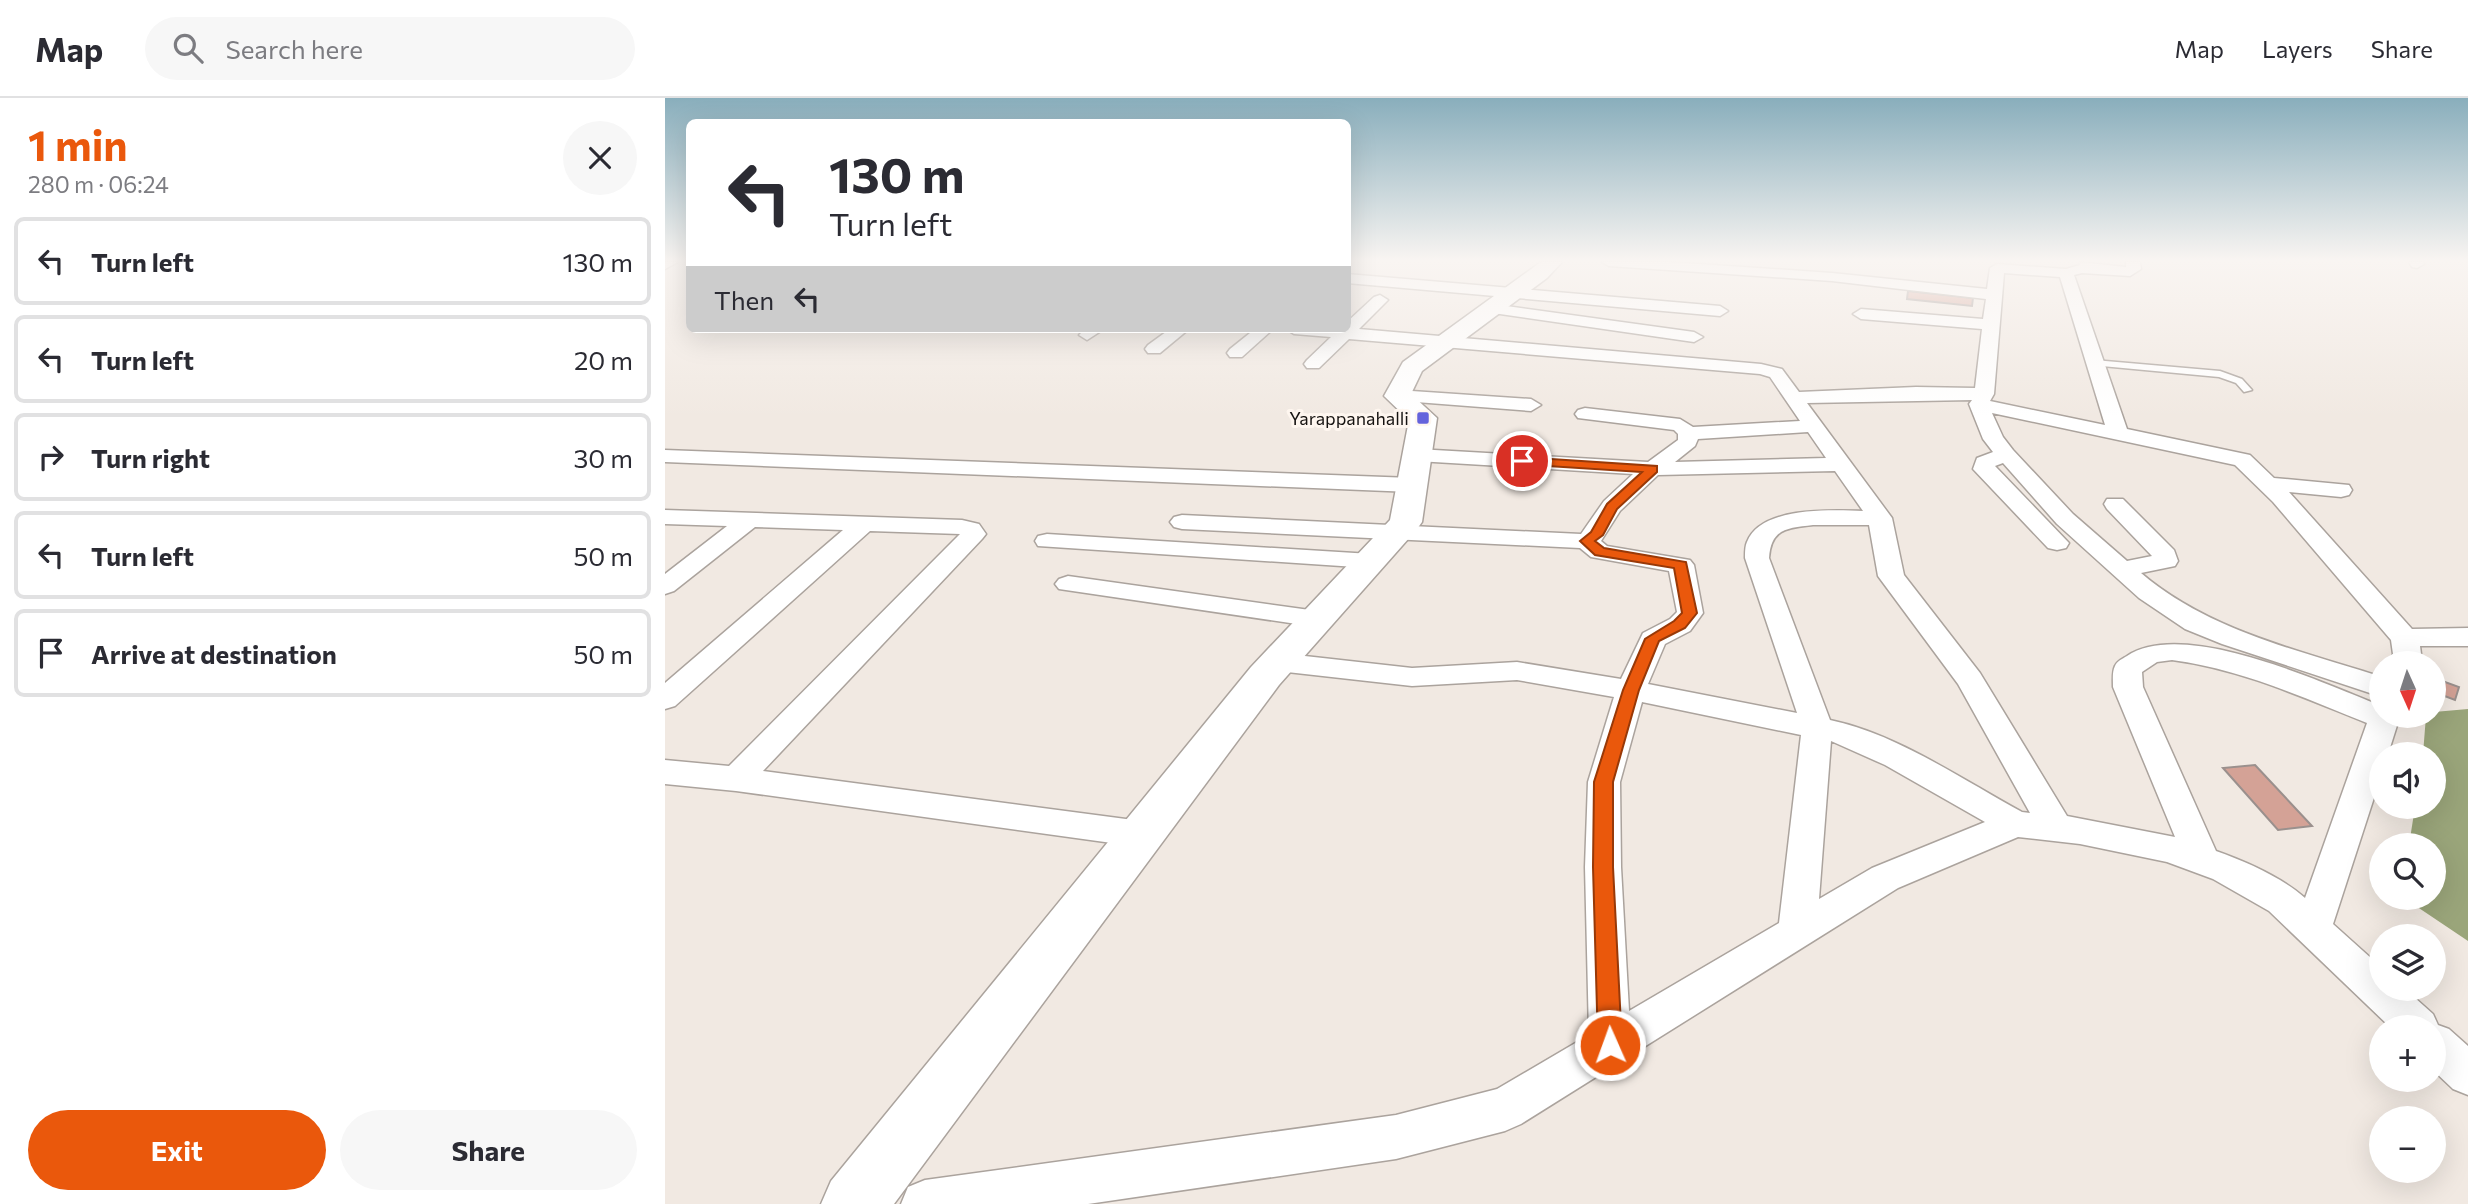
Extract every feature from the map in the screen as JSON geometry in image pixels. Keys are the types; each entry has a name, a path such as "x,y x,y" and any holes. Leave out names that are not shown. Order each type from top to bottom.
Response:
{"street":[{"path":"1351,327 1366,314"},
{"path":"1397,396 1412,367 1486,314"},
{"path":"1570,314 1694,337"},
{"path":"1861,314 1992,325"},
{"path":"1993,314 1982,399 1993,439 2065,519 2148,592 2195,623 2369,701"},
{"path":"2086,314 2094,363 2117,434"},
{"path":"1154,349 1176,333"},
{"path":"1236,353 1260,333"},
{"path":"1313,364 1345,333 1449,340 1771,370 1776,373 1880,518 1891,576 1970,680 2057,829"},
{"path":"1792,398 1916,393 1982,399 2117,434 2242,460 2267,484 2404,651 2468,637"},
{"path":"1397,396 1531,405"},
{"path":"854,1204 1278,662 1406,522 1423,418 1397,396"},
{"path":"1047,541 1384,546 1586,541 1596,535 1612,507 1653,469 1688,442 1688,433 1680,425 1585,414"},
{"path":"1688,433 1812,426"},
{"path":"2006,454 1985,463 1984,469 2057,543"},
{"path":"665,456 1415,470 1653,469 1841,464"},
{"path":"2267,484 2341,490"},
{"path":"2115,504 2165,555 2166,561 2157,565 2122,569"},
{"path":"665,517 962,527 971,529 974,534 736,779"},
{"path":"665,586 752,518"},
{"path":"1797,932 1817,727 1757,558 1759,540 1769,529 1788,520 1880,518"},
{"path":"1182,523 1384,546"},
{"path":"665,699 863,524"},
{"path":"1586,541 1600,552 1681,565 1690,613 1680,625 1653,639 1631,690 1604,782 1603,867 1610,1045"},
{"path":"1068,584 1317,620"},
{"path":"2203,861 2128,687 2128,668 2152,654 2181,651 2225,659 2369,703"},
{"path":"1278,662 1412,677 1517,671 1631,690 1843,733 1896,757 2016,824 2080,831 2170,849 2226,869 2282,900 2405,1015"},
{"path":"2313,929 2376,728"},
{"path":"665,772 736,779 1141,834"},
{"path":"925,1204 1396,1137 1505,1109 1885,878 2016,824"},
{"path":"2446,1054 2468,1074"}],"lane":[{"path":"2094,363 2220,374 2239,381 2247,390"}],"shaded area":[{"path":"2468,709 2468,941 2422,910 2446,910 2446,833 2411,833 2413,819 2446,819 2446,742 2424,742 2425,728 2447,728 2447,711"}],"building":[{"path":"2447,683 2459,687 2455,700 2447,697"},
{"path":"2255,765 2312,826 2278,830 2223,768"}],"place":[{"name":"Yarappanahalli","path":"1423,418"}],"route":[{"path":"1522,461 1653,469 1612,507 1596,535 1586,541 1600,552 1681,565 1690,613 1680,625 1663,631 1653,639 1631,690 1604,782 1603,867 1610,1045"}]}
